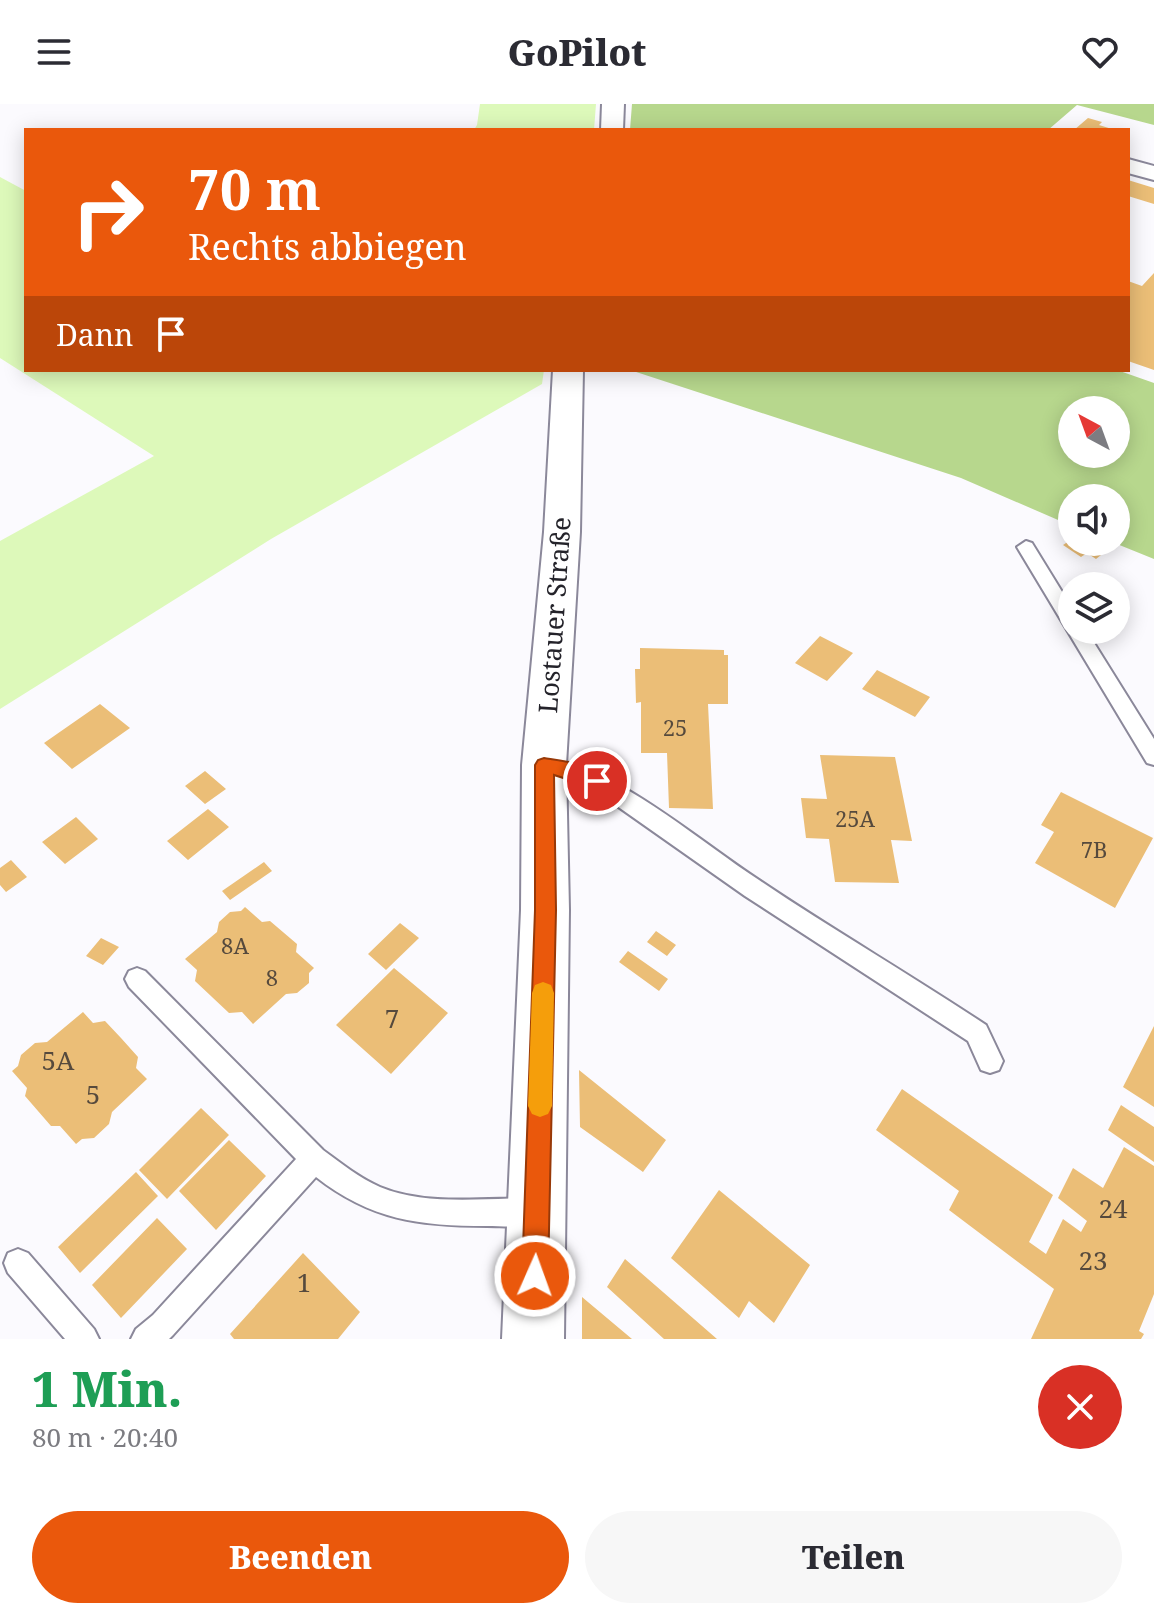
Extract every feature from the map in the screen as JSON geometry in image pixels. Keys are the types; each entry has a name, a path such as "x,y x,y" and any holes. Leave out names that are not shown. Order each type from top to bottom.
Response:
{"street":[{"path":"612,128 613,104"},
{"path":"1130,167 1154,173"},
{"name":"Lostauer Straße","path":"533,1339 545,910 544,765 562,532 568,372"}],"lane":[{"path":"1026,547 1058,600"},
{"path":"1085,644 1154,757"},
{"path":"544,765 569,769 597,781 753,889 959,1020 977,1033 990,1061"},
{"path":"137,979 314,1159 345,1184 386,1203 443,1210 537,1212"},
{"path":"146,1339 163,1325 314,1159"},
{"path":"18,1263 84,1339"}],"green space":[{"path":"480,104 596,104 594,128 475,128"},
{"path":"632,104 1154,104 1154,125 1077,105 1050,128 630,128"},
{"path":"0,177 24,190 24,372 544,372 542,384 271,539 0,709 0,541 154,456 0,358"},
{"path":"636,372 1123,372 1154,383 1154,559 1130,549 1130,484 1058,484 1058,520 961,478"}],"building":[{"path":"1088,118 1102,122 1099,125 1109,128 1076,128"},
{"path":"1130,181 1154,188 1154,204 1130,197"},
{"path":"1154,273 1154,370 1130,362 1130,282 1142,286"},
{"path":"820,636 853,653 827,681 795,663"},
{"path":"640,648 724,650 724,655 728,655 728,704 708,704 713,809 669,808 667,753 641,753 641,702 636,703 635,669 640,669"},
{"path":"877,670 930,697 915,717 862,689"},
{"path":"100,704 130,728 72,769 44,743"},
{"path":"820,755 895,757 912,841 891,840 899,883 835,882 829,839 806,838 801,798 827,799"},
{"path":"205,771 226,789 205,804 185,786"},
{"path":"1061,792 1153,838 1115,908 1035,863 1054,832 1041,825"},
{"path":"208,809 229,827 188,860 167,841"},
{"path":"76,817 98,839 65,864 42,842"},
{"path":"11,860 27,877 6,892 0,885 0,868"},
{"path":"264,862 272,871 230,900 222,891"},
{"path":"245,907 262,922 270,921 297,944 296,952 314,968 309,973 309,983 297,993 286,994 253,1024 242,1012 229,1013 195,981 197,970 185,959 217,932 219,922 230,912 241,911"},
{"path":"400,923 419,938 386,970 368,954"},
{"path":"656,931 676,945 667,956 647,942"},
{"path":"101,938 119,947 103,965 86,956"},
{"path":"628,951 668,979 659,991 619,962"},
{"path":"394,968 448,1013 391,1074 336,1025"},
{"path":"83,1012 93,1023 105,1021 138,1057 136,1068 147,1079 112,1112 109,1124 94,1138 82,1139 76,1144 60,1126 51,1126 25,1096 27,1088 12,1071 18,1066 21,1055 35,1043 47,1042"},
{"path":"1154,1026 1154,1107 1123,1087"},
{"path":"579,1070 666,1140 643,1172 580,1127"},
{"path":"902,1089 1053,1195 1029,1242 1046,1254 1063,1219 1081,1232 1087,1221 1058,1198 1073,1168 1103,1188 1124,1147 1154,1166 1154,1294 1139,1331 1144,1334 1141,1339 1031,1339 1054,1289 949,1210 959,1191 876,1130"},
{"path":"1121,1105 1154,1127 1154,1162 1108,1130"},
{"path":"201,1108 229,1135 167,1199 139,1170"},
{"path":"229,1140 266,1176 216,1230 179,1191"},
{"path":"136,1172 158,1196 80,1273 58,1247"},
{"path":"719,1190 810,1265 774,1323 749,1301 739,1318 671,1258"},
{"path":"157,1218 187,1249 121,1318 92,1285"},
{"path":"303,1253 360,1312 338,1339 234,1339 230,1334"},
{"path":"625,1259 717,1339 664,1339 607,1287"},
{"path":"582,1297 632,1339 582,1339"}],"slow traffic":[{"path":"540,1106 543,993"}],"route":[{"path":"535,1276 545,910 544,765 569,769 597,781"}]}
